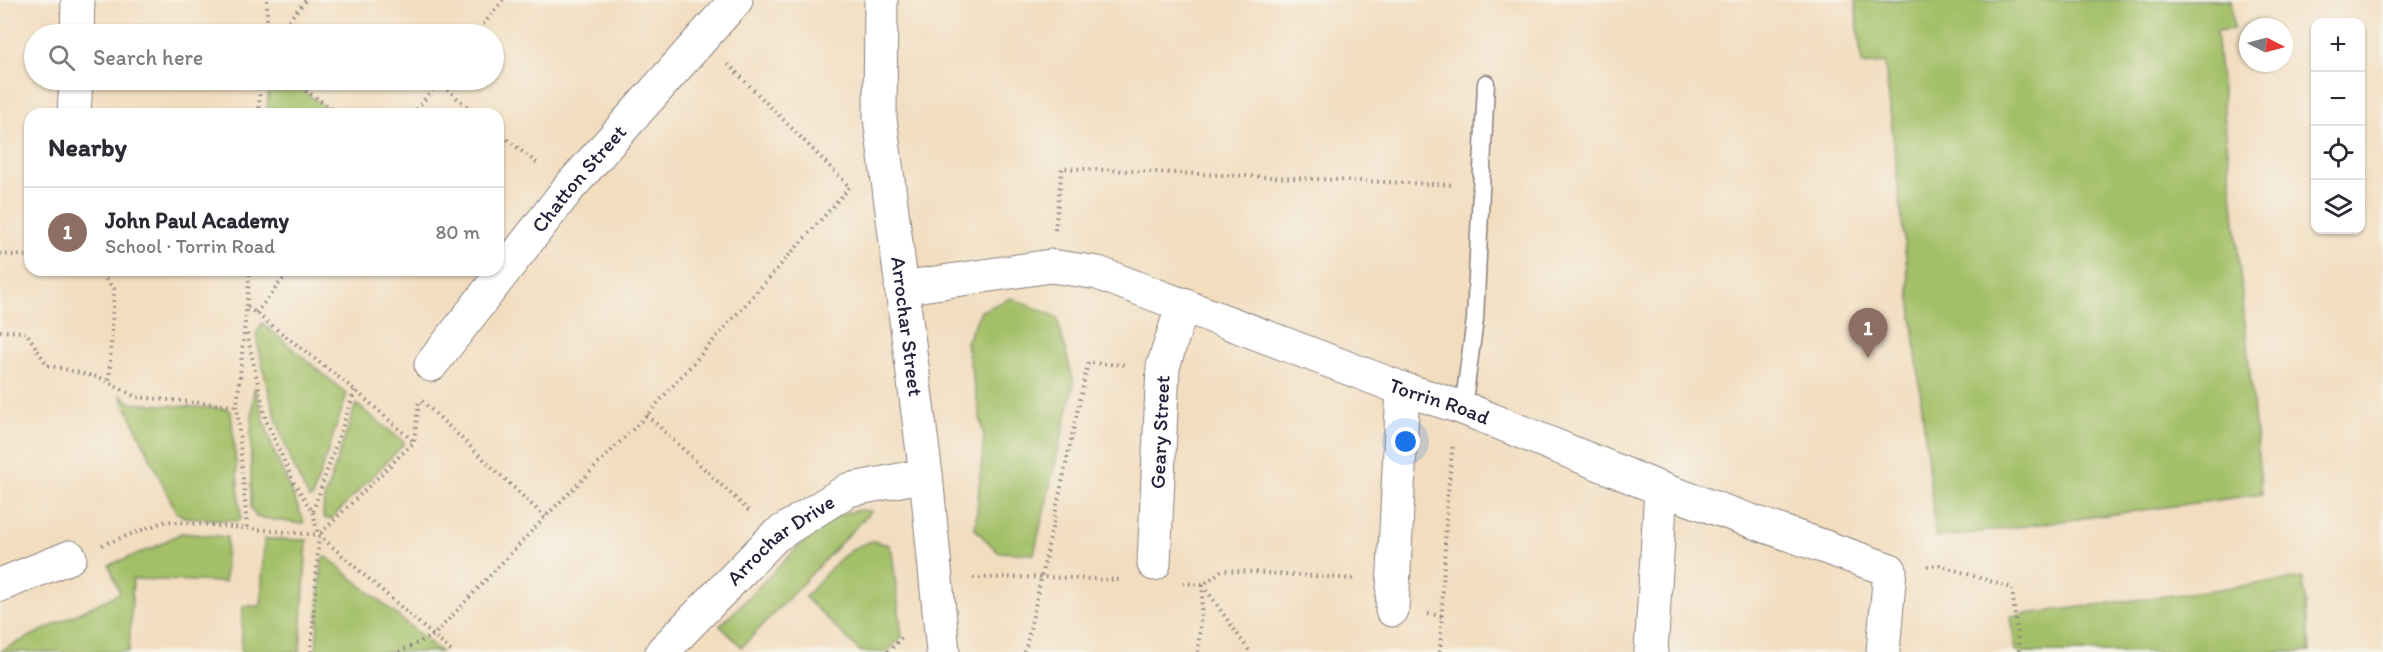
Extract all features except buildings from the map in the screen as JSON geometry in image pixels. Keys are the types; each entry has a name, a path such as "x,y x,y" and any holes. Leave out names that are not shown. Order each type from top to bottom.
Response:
{"street":[{"path":"77,24 78,0"},
{"name":"Chatton Street","path":"504,271 568,189 736,0"},
{"name":"Arrochar Street","path":"881,0 880,118 926,475 943,652"},
{"path":"75,108 76,90"},
{"name":"Torrin Road","path":"901,288 1052,266 1098,273 1403,389 1460,407 1660,489 1890,570"},
{"name":"Chatton Street","path":"431,365 500,276"},
{"name":"Geary Street","path":"1154,564 1163,367 1183,304"},
{"path":"1392,610 1403,389"},
{"name":"Arrochar Drive","path":"662,652 775,536 848,490 926,475"},
{"path":"1651,652 1660,489"},
{"path":"0,585 70,557"},
{"path":"1883,652 1890,570"}],"lane":[{"path":"1460,407 1475,320 1486,83"}],"path":[{"path":"267,0 267,24"},
{"path":"286,24 306,0"},
{"path":"484,24 503,0"},
{"path":"702,38 850,187"},
{"path":"258,108 259,90"},
{"path":"305,90 331,108"},
{"path":"418,108 432,90"},
{"path":"449,90 470,108"},
{"path":"504,137 568,189"},
{"path":"399,652 434,635 544,516 647,415 850,187 885,162"},
{"path":"1052,266 1062,168 1482,186"},
{"path":"0,254 24,256"},
{"path":"103,276 114,289 110,383"},
{"path":"248,527 237,406 250,276"},
{"path":"256,313 285,276"},
{"path":"248,307 355,390 414,442"},
{"path":"0,331 26,332 47,365 101,378 136,397 237,406"},
{"path":"246,331 266,420 294,483 313,512 319,536 310,652"},
{"path":"1025,652 1088,363 1163,367"},
{"path":"313,512 355,390"},
{"path":"319,536 414,442 420,398 544,516"},
{"path":"1440,652 1447,501 1460,407"},
{"path":"647,415 775,536"},
{"path":"70,557 166,521 248,527 319,536 452,652"},
{"path":"1890,570 1939,565 2012,588 2019,652"},
{"path":"1198,652 1203,585 1250,652"}],"green space":[{"path":"1855,0 2231,0 2234,29 2216,31 2262,494 1936,538 1885,63 1862,65"},
{"path":"268,90 302,90 327,108 267,108"},
{"path":"1011,298 1057,317 1074,383 1034,554 998,552 975,529 984,437 966,342 981,311"},
{"path":"262,323 347,394 312,498 309,498 290,459 276,418 256,334"},
{"path":"254,386 273,449 304,521 302,524 256,517 251,508"},
{"path":"120,394 131,403 228,409 231,412 241,517 238,521 184,517 176,512"},
{"path":"356,404 404,444 331,519 326,519 323,515 324,499"},
{"path":"860,510 871,511 742,647 720,626 818,527 844,513"},
{"path":"181,533 227,537 225,582 133,579 129,652 1,652 120,593 109,565 155,547"},
{"path":"264,539 307,540 300,652 241,652 243,606 261,606"},
{"path":"873,541 889,545 892,552 902,637 887,652 861,652 805,597 844,556 853,549"},
{"path":"324,557 328,558 441,652 316,652"},
{"path":"2303,578 2310,652 2015,652 2011,616"}],"place":[{"name":"John Paul Academy","path":"1868,358"}]}
